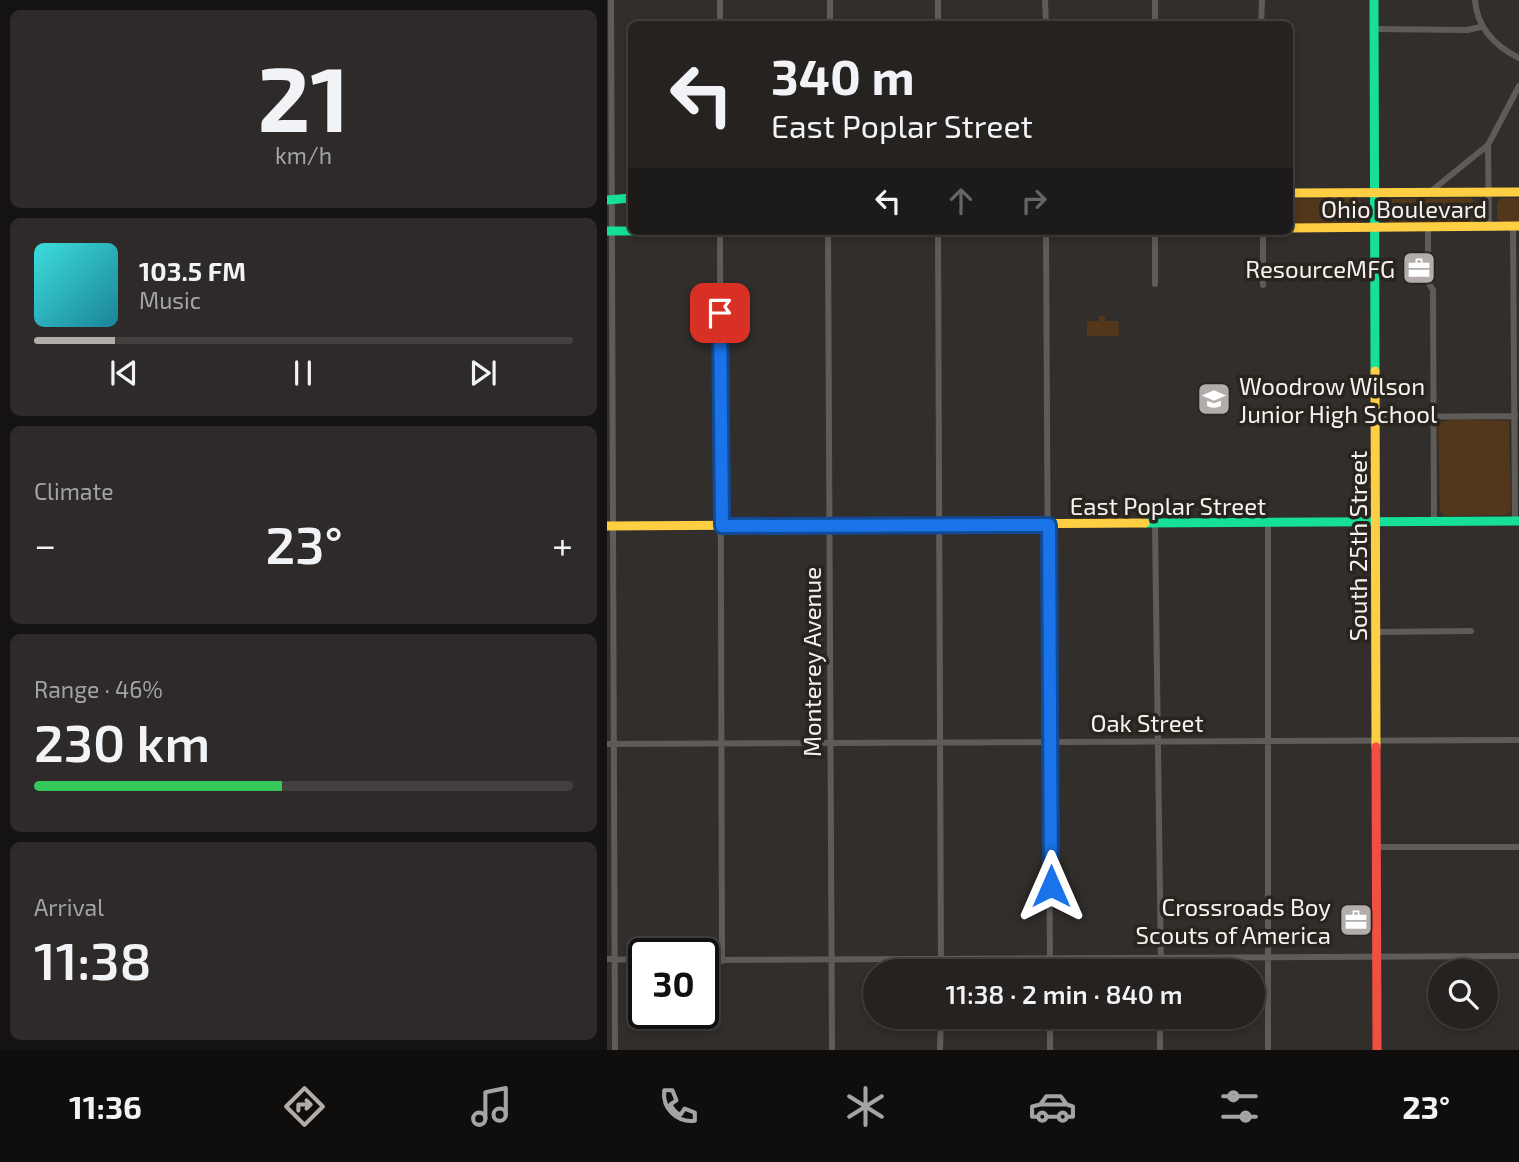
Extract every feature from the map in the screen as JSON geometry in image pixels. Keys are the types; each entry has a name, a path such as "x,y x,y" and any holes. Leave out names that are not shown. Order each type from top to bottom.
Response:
{"main road":[{"name":"South 25th Street","path":"1374,0 1377,1050"},
{"name":"Ohio Boulevard","path":"1293,193 1519,192"},
{"path":"609,199 628,198"},
{"name":"Ohio Boulevard","path":"1293,228 1516,227"},
{"path":"609,231 628,231"},
{"name":"East Poplar Street","path":"610,526 1517,522"}],"street":[{"path":"611,0 610,526 615,1050"},
{"path":"720,0 720,21"},
{"path":"830,0 830,21"},
{"path":"938,0 938,21"},
{"path":"1046,0 1046,21"},
{"path":"1155,0 1155,21"},
{"path":"1261,21 1262,0"},
{"path":"1475,0 1481,27 1492,39 1519,58"},
{"path":"1374,29 1467,30 1481,27"},
{"path":"1429,192 1488,145 1519,86"},
{"path":"1488,145 1489,227"},
{"path":"1428,227 1428,282 1433,289 1434,523"},
{"path":"1516,227 1517,522"},
{"path":"720,235 722,961"},
{"name":"Monterey Avenue","path":"828,235 832,1050"},
{"path":"938,235 941,959"},
{"path":"1046,235 1051,742 1050,959 1519,956"},
{"path":"1155,235 1155,284"},
{"path":"1263,235 1263,285"},
{"path":"1376,416 1515,416"},
{"path":"1268,523 1268,1050"},
{"path":"1155,524 1161,957"},
{"path":"1376,632 1471,631"},
{"name":"Oak Street","path":"611,744 1519,740"},
{"path":"1376,847 1519,847"},
{"path":"607,959 628,959"},
{"path":"719,961 863,961"},
{"path":"941,1029 941,1050"},
{"path":"1050,1029 1050,1050"},
{"path":"1160,1029 1160,1050"}],"shaded area":[{"path":"1358,198 1362,203 1363,217 1357,224 1293,224 1293,199"},
{"path":"1471,198 1476,203 1477,217 1470,224 1392,224 1388,220 1387,202 1393,199"},
{"path":"1501,198 1519,198 1519,222 1501,222 1497,218 1497,203"},
{"path":"1099,316 1105,316 1105,321 1118,321 1119,336 1087,336 1087,321 1099,321"},
{"path":"1459,419 1509,421 1511,510 1506,515 1445,516 1440,511 1438,422"}],"traffic: fast":[{"path":"1374,0 1375,371"},
{"path":"607,200 628,198"},
{"path":"607,231 628,231"},
{"path":"1145,523 1519,521"}],"traffic: slow":[{"path":"1293,193 1519,192"},
{"path":"1293,228 1519,226"},
{"path":"1375,371 1376,747"},
{"path":"607,526 1145,523"}],"traffic: jam":[{"path":"1376,747 1377,1050"}],"place":[{"name":"ResourceMFG","path":"1419,268"},
{"name":"Woodrow Wilson Junior High School","path":"1214,399"},
{"name":"Crossroads Boy Scouts of America","path":"1356,920"}],"route":[{"path":"720,313 722,526 1049,525 1051,886"}]}
